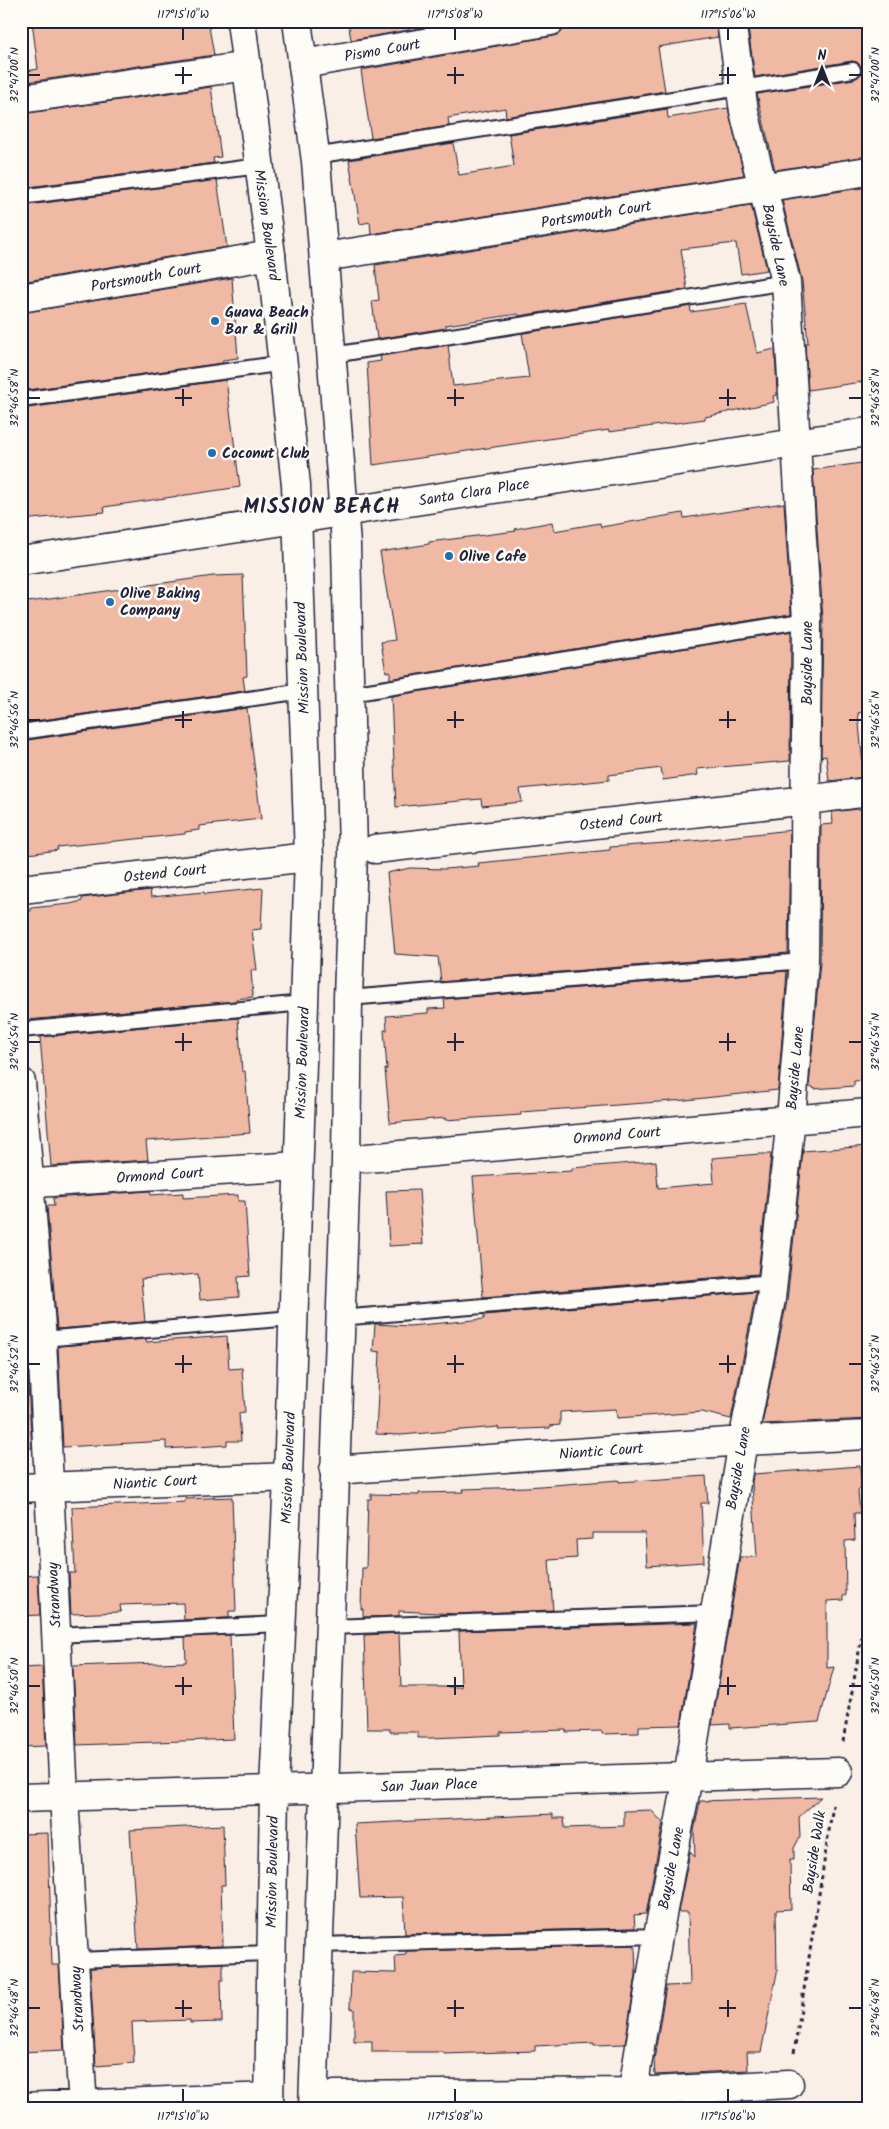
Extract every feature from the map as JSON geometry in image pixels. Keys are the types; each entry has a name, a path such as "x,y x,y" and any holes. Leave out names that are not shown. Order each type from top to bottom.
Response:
{"street":[{"name":"Mission Boulevard","path":"241,21 284,363 296,485 309,857 288,1477 274,1790 269,2102"},
{"path":"297,21 315,156 333,355 344,512 353,853 348,998 346,1162 318,1945 324,2102 631,2100 789,2084"},
{"name":"Pismo Court","path":"303,64 551,21"},
{"name":"Bayside Lane","path":"631,2100 658,1936 688,1777 743,1441 773,1282 791,1119 804,960 807,800 807,620 786,282 744,111 731,21"},
{"path":"21,99 247,66"},
{"name":"Portsmouth Court","path":"324,256 868,171"},
{"name":"Portsmouth Court","path":"21,298 271,255"},
{"name":"Santa Clara Place","path":"21,560 868,432"},
{"name":"Ostend Court","path":"375,849 868,792"},
{"name":"Ostend Court","path":"21,889 309,857"},
{"name":"Strandway","path":"21,1082 25,1184 42,1339 64,1797 83,2106"},
{"name":"Ormond Court","path":"367,1158 868,1113"},
{"name":"Ormond Court","path":"25,1184 298,1166"},
{"name":"Niantic Court","path":"334,1470 743,1441 868,1435"},
{"name":"Niantic Court","path":"21,1488 288,1477"},
{"name":"San Juan Place","path":"21,1798 838,1772"},
{"path":"21,2107 269,2102"}],"lane":[{"path":"315,156 741,90 853,70"},
{"path":"21,198 259,166"},
{"path":"333,355 786,282"},
{"path":"21,400 284,363"},
{"path":"350,694 807,620"},
{"path":"21,732 303,691"},
{"path":"348,998 804,960"},
{"path":"21,1030 304,1003"},
{"path":"340,1318 773,1282"},
{"path":"42,1339 292,1318"},
{"path":"330,1627 714,1613"},
{"path":"56,1635 280,1624"},
{"path":"318,1945 658,1936"},
{"path":"75,1960 270,1953"}],"path":[{"name":"Bayside Walk","path":"789,2084 838,1772 868,1600"}],"building":[{"path":"32,21 208,21 214,55 21,83 21,72 38,69"},
{"path":"348,21 424,21 426,27 351,40"},
{"path":"566,21 716,21 718,37 658,47 665,91 506,117 505,108 448,118 449,126 371,138 361,70 554,36 561,33"},
{"path":"747,21 868,21 868,156 775,170 757,94 854,79 861,74 862,68 857,62 852,61 755,77"},
{"path":"211,87 221,157 213,158 214,163 21,188 21,114"},
{"path":"728,108 744,175 371,234 370,222 360,224 349,160 453,143 459,175 514,166 509,134 667,109 668,118"},
{"path":"217,180 227,247 21,282 21,206"},
{"path":"868,187 868,381 808,390 805,343 808,343 802,281 782,200"},
{"path":"751,205 767,270 741,274 736,243 681,249 687,289 519,316 518,314 446,325 446,328 377,339 372,301 379,300 375,265"},
{"path":"232,278 238,358 223,360 223,363 21,391 21,313"},
{"path":"746,304 757,353 775,349 777,395 773,396 774,402 705,417 705,419 609,432 609,430 373,465 367,363 381,361 380,356 448,345 453,386 529,378 522,333 690,306 691,312"},
{"path":"226,380 240,487 104,507 105,512 21,520 21,409"},
{"path":"868,462 868,711 858,713 864,777 829,781 826,756 821,757 823,619 813,470"},
{"path":"784,503 791,614 390,679 390,671 386,672 381,642 395,640 380,552 429,544 429,542 516,531 515,529 552,522 554,531 600,523 601,527 683,513 684,518"},
{"path":"243,575 247,676 243,677 245,691 21,723 21,603 213,576"},
{"path":"791,631 790,761 697,769 698,775 663,780 661,768 609,775 609,780 520,789 522,802 482,806 481,799 396,807 391,696"},
{"path":"247,708 261,819 199,826 199,830 185,832 185,834 57,847 58,850 28,854 21,853 21,741"},
{"path":"867,808 868,1080 854,1081 854,1086 814,1089 809,1087 820,961 821,825 833,824 832,812"},
{"path":"790,830 788,953 441,982 438,957 395,954 387,873 410,868 445,869 479,866 478,863 610,850 610,847 693,841"},
{"path":"263,888 261,929 252,930 257,970 251,970 253,997 236,999 236,1001 27,1020 21,955 21,912 31,911 31,908 70,904 82,901 82,898 150,890 151,897"},
{"path":"787,971 778,1090 686,1100 521,1112 521,1115 445,1120 445,1118 390,1123 385,1069 387,1069 384,1030 387,1030 386,1016 428,1013 428,1009 445,1008 444,999"},
{"path":"238,1018 242,1071 245,1071 250,1133 146,1141 148,1160 51,1166 40,1037"},
{"path":"868,1146 868,1419 762,1424 787,1301 803,1151"},
{"path":"771,1154 758,1274 483,1297 473,1177 572,1171 572,1168 656,1161 658,1188 714,1183 712,1158"},
{"path":"419,1190 423,1244 389,1246 386,1191"},
{"path":"150,1191 151,1195 183,1193 183,1198 238,1195 238,1201 245,1201 250,1276 238,1277 239,1297 200,1300 198,1274 141,1279 145,1322 57,1329 47,1206 54,1206 53,1198"},
{"path":"21,1277 32,1448 21,1449"},
{"path":"756,1292 731,1419 702,1412 617,1418 616,1409 560,1412 560,1425 550,1426 550,1428 499,1430 498,1427 401,1435 376,1434 380,1352 373,1351 375,1324 409,1326 484,1319 484,1315"},
{"path":"227,1336 229,1369 242,1368 245,1412 239,1413 241,1441 227,1441 227,1445 166,1449 166,1441 63,1447 58,1346 146,1339 146,1342"},
{"path":"860,1466 861,1488 858,1491 860,1513 854,1513 855,1540 845,1541 846,1595 843,1596 843,1600 827,1601 827,1668 834,1667 819,1722 730,1728 730,1724 712,1725 740,1557 757,1557 753,1474"},
{"path":"706,1476 708,1503 701,1503 704,1562 647,1566 645,1533 592,1533 592,1539 576,1540 577,1558 549,1560 553,1610 458,1614 399,1611 399,1616 363,1617 363,1609 361,1609 362,1568 366,1568 368,1499 371,1499 371,1494 419,1495 419,1493 464,1492 463,1489"},
{"path":"232,1497 236,1611 229,1611 229,1618 184,1620 183,1603 120,1605 121,1612 71,1614 69,1573 75,1573 72,1507 185,1502 185,1499"},
{"path":"38,1575 40,1615 21,1616 21,1576"},
{"path":"697,1623 681,1725 639,1726 639,1733 602,1734 602,1731 566,1732 566,1730 500,1732 500,1735 432,1738 418,1738 418,1732 390,1732 390,1729 367,1729 364,1635 399,1633 401,1687 461,1687 459,1631"},
{"path":"230,1635 234,1739 77,1745 73,1666 186,1662 185,1637"},
{"path":"42,1667 46,1746 21,1747 21,1668"},
{"path":"821,1797 799,1817 800,1837 794,1848 794,1860 790,1860 791,1909 776,1910 777,1973 761,2052 747,2052 748,2070 655,2075 654,2060 666,1986 690,1985 688,1912 678,1912 690,1852 695,1857 694,1831 700,1801"},
{"path":"651,1810 663,1823 646,1914 634,1915 635,1928 405,1934 403,1897 360,1898 355,1824 553,1814 553,1818 564,1818 565,1828 624,1826 624,1811"},
{"path":"223,1825 225,1885 221,1885 223,1946 138,1949 130,1830"},
{"path":"48,1833 52,1965 59,1965 64,2050 21,2052 21,1834"},
{"path":"635,1945 636,1975 625,2044 594,2045 594,2043 535,2046 535,2051 444,2054 444,2052 372,2052 372,2041 354,2041 354,2009 350,2008 351,1972 396,1973 395,1956 406,1955 406,1951"},
{"path":"223,1963 223,1980 221,1980 222,2022 190,2023 190,2020 132,2022 134,2063 96,2066 90,1968"},
{"path":"749,2102 749,2108 657,2106"}],"place":[{"name":"Guava Beach Bar & Grill","path":"215,321"},
{"name":"Coconut Club","path":"212,453"},
{"name":"Olive Cafe","path":"449,556"},
{"name":"Olive Baking Company","path":"110,602"}],"district":[{"name":"MISSION BEACH","path":"322,506"}]}
